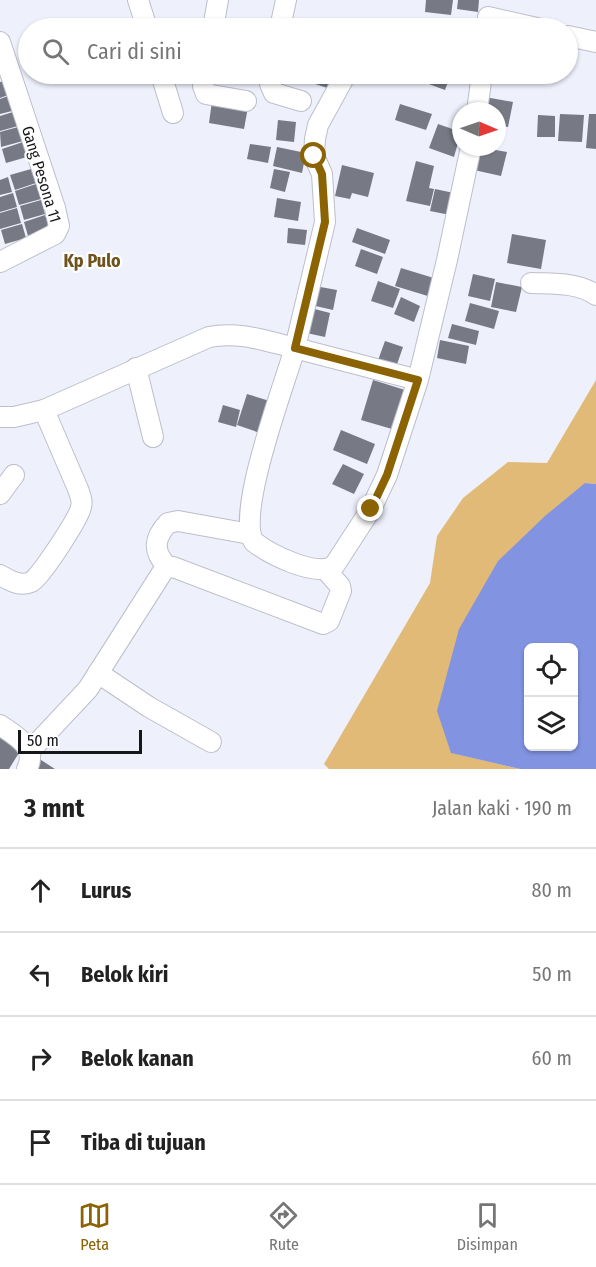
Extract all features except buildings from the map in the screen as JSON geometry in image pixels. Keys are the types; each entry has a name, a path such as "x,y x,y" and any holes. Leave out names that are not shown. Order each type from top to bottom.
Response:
{"street":[{"path":"138,0 144,18"},
{"path":"215,18 218,0"},
{"path":"283,18 286,0"},
{"path":"578,38 596,42"},
{"name":"Gang Pesona 11","path":"0,261 55,234 60,226 56,208 1,51"},
{"path":"164,84 173,113"},
{"path":"203,84 206,94 246,101"},
{"path":"270,84 274,93 301,101"},
{"path":"341,84 318,125 315,139 314,156 322,174 325,222 295,348 251,497 250,534 257,544 307,568 326,570 334,566 371,509 387,475 418,380 469,156"},
{"path":"478,102 481,84"},
{"path":"531,283 575,286 596,295"},
{"path":"0,417 14,417 44,410 209,337 225,334 242,335 418,380"},
{"path":"136,368 153,437"},
{"path":"0,575 16,583 28,583 36,579 81,510 78,489 44,410"},
{"path":"0,494 14,475"},
{"path":"168,567 160,560 156,550 159,535 168,523 178,521 250,534"},
{"path":"28,760 88,689 164,569 173,567 323,624 329,621 341,591 340,586 326,570"},
{"path":"98,673 149,707 211,742"},
{"path":"0,725 22,741 28,760"}],"shaded area":[{"path":"596,380 596,484 585,483 452,753 520,769 329,769 324,764 430,583 437,536 463,498 508,462 547,463"}],"water":[{"path":"585,483 596,484 596,769 520,769 451,753 437,711 459,629 498,561 545,516"}],"district":[{"name":"Kp Pulo","path":"92,261"}],"route":[{"path":"314,156 322,174 325,222 295,348 418,380 387,475 371,509"}]}
